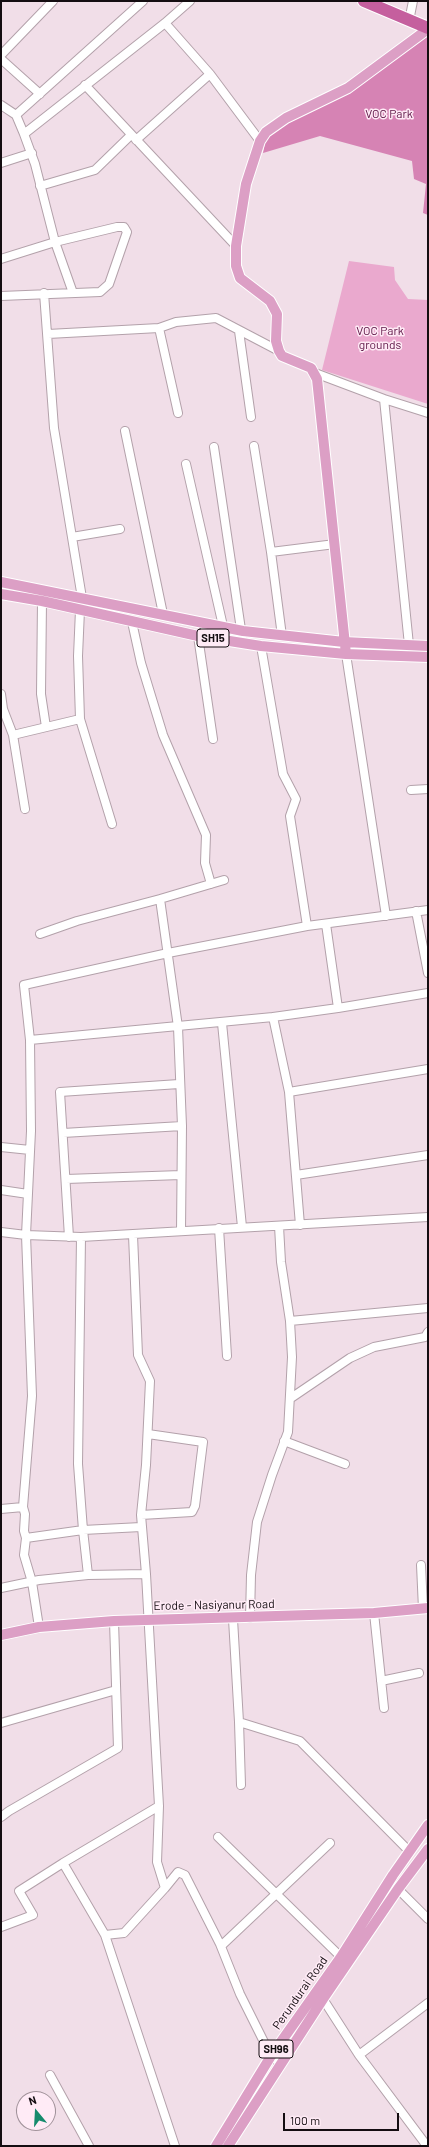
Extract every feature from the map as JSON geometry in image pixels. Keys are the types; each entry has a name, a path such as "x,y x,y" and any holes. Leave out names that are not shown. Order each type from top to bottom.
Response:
{"highway":[{"path":"364,1 410,17 428,19"},
{"path":"384,1 428,28"}],"main road":[{"path":"346,654 315,373 311,368 282,356 276,341 277,314 270,301 240,278 236,266 236,246 246,184 260,141 266,132 286,118 348,88 428,28"},
{"name":"SH15","path":"1,582 243,631 344,642 428,646"},
{"name":"SH15","path":"1,594 42,601 198,636 261,646 346,654 428,657"},
{"name":"Erode - Nasiyanur Road","path":"1,1635 39,1627 114,1621 374,1613 426,1608"},
{"path":"416,1843 428,1825"},
{"path":"416,1843 428,1829"},
{"name":"Perundurai Road","path":"216,2146 271,2056 342,1957 409,1851 416,1843"},
{"path":"228,2146 323,1999 398,1889 427,1851"}],"street":[{"path":"1,54 53,1"},
{"path":"16,115 143,1"},
{"path":"24,134 165,23 190,1"},
{"path":"410,17 414,1"},
{"path":"165,23 210,74 260,141"},
{"path":"1,59 40,94"},
{"path":"40,186 95,170 210,74"},
{"path":"85,85 236,246"},
{"path":"1,105 16,115 32,153 55,242 73,293"},
{"path":"1,163 32,153"},
{"path":"1,259 55,242 117,227 126,229 125,241 109,284 100,292 44,293 1,296"},
{"path":"44,293 54,428 82,598"},
{"path":"48,334 159,328 176,322 216,318 279,351"},
{"path":"159,328 178,413"},
{"path":"239,331 251,417"},
{"path":"315,373 384,399 428,413"},
{"path":"384,399 409,645"},
{"path":"125,431 163,614"},
{"path":"254,446 271,552 282,636"},
{"path":"214,447 243,631 243,643"},
{"path":"186,464 223,626"},
{"path":"72,537 120,529"},
{"path":"271,552 335,544"},
{"path":"42,601 41,694 46,727"},
{"path":"80,610 78,656 80,719 112,824"},
{"path":"132,622 162,735 206,835 206,863 211,884"},
{"path":"198,636 213,739"},
{"path":"261,646 283,774 296,799 290,816 307,926"},
{"path":"346,654 386,916"},
{"path":"1,694 3,710 13,735 25,809"},
{"path":"13,735 80,719"},
{"path":"411,790 428,789"},
{"path":"40,934 77,921 224,880"},
{"path":"160,899 178,1027 179,1084 182,1126 181,1230"},
{"path":"39,1627 32,1582 24,1555 26,1538 24,1531 25,1514 23,1507 32,1396 26,1236 30,1150 30,1040 24,985 168,953 307,926 428,910"},
{"path":"416,911 428,973"},
{"path":"326,924 338,1008"},
{"path":"30,1040 222,1023 338,1008 428,993"},
{"path":"272,1017 289,1092 300,1225"},
{"path":"222,1023 242,1227"},
{"path":"289,1092 428,1068"},
{"path":"69,1236 60,1092 179,1084"},
{"path":"63,1133 182,1126"},
{"path":"1,1147 30,1150"},
{"path":"296,1175 428,1155"},
{"path":"66,1179 182,1175"},
{"path":"1,1190 28,1194"},
{"path":"1,1232 26,1236 81,1237 134,1235 181,1230 300,1225 428,1217"},
{"path":"250,1618 251,1575 257,1522 288,1432 291,1398 292,1357 290,1322 281,1262 279,1226"},
{"path":"219,1228 227,1356"},
{"path":"134,1235 138,1356 150,1381 148,1434 141,1527 150,1620 159,1806 157,1862 165,1888"},
{"path":"81,1237 78,1464 88,1575"},
{"path":"290,1322 428,1308"},
{"path":"291,1398 350,1358 374,1346 425,1337 428,1332"},
{"path":"141,1515 192,1512 195,1506 203,1442 148,1434"},
{"path":"284,1441 345,1464"},
{"path":"1,1509 23,1507"},
{"path":"26,1538 83,1530 141,1527"},
{"path":"420,1565 426,1608"},
{"path":"1,1588 32,1582 88,1575 146,1574"},
{"path":"374,1613 384,1708"},
{"path":"234,1618 241,1785"},
{"path":"1,1818 9,1810 118,1748 114,1621"},
{"path":"381,1681 419,1673"},
{"path":"1,1723 116,1690"},
{"path":"238,1722 300,1741 409,1851"},
{"path":"1,1927 33,1915 18,1891 63,1862 159,1806"},
{"path":"218,1837 342,1957"},
{"path":"221,1946 330,1843"},
{"path":"63,1862 105,1935 175,2146"},
{"path":"105,1935 124,1933 178,1872 185,1875 221,1946 240,1994 271,2056 281,2064"},
{"path":"398,1889 428,1919"},
{"path":"323,1999 359,2055 427,2146"},
{"path":"359,2055 428,2003"},
{"path":"50,2075 89,2146"}],"green space":[{"name":"VOC Park","path":"428,33 428,215 423,213 426,184 414,179 412,161 320,136 263,153 266,137 291,121 351,92"},
{"name":"VOC Park grounds","path":"349,261 394,267 395,280 408,299 428,300 428,404 322,370"}]}
